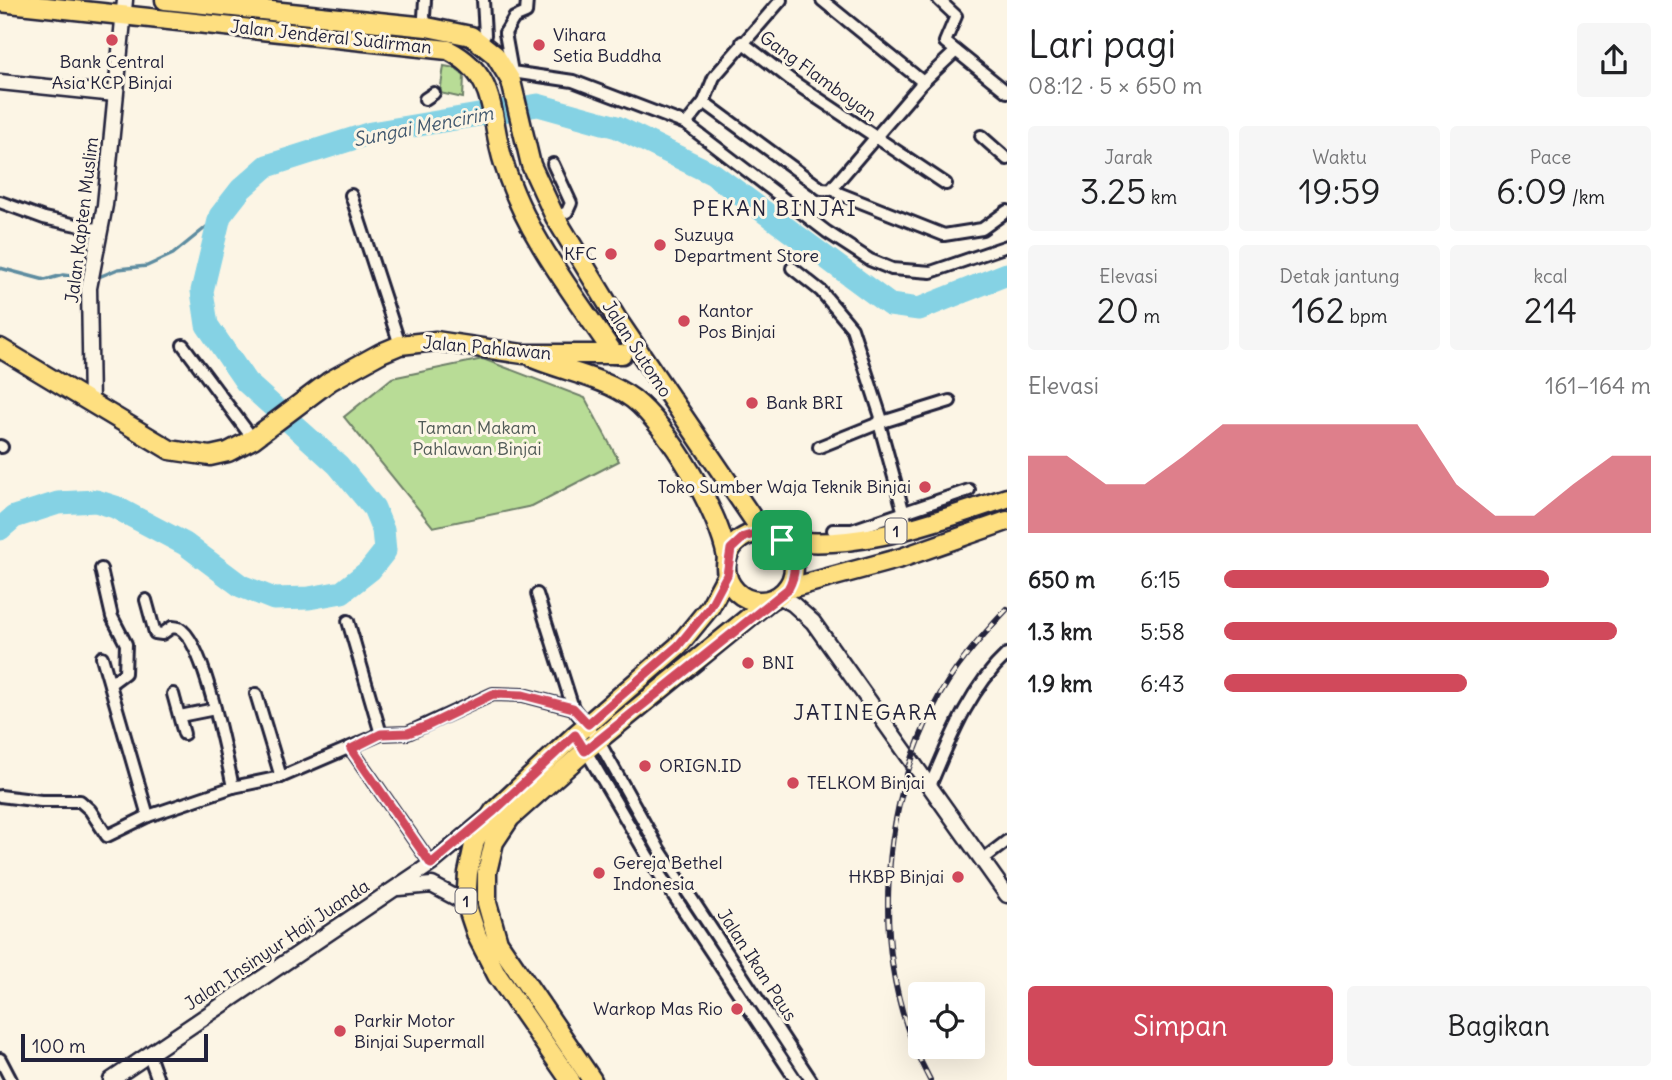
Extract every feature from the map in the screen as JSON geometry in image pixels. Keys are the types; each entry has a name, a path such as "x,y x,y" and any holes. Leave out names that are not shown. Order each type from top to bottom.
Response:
{"main road":[{"name":"Jalan Jenderal Sudirman","path":"164,0 312,8 376,22 478,36 495,55 511,81 531,160"},
{"name":"Jalan Jenderal Sudirman","path":"0,2 125,8 186,22 448,50 468,60 485,82 504,166"},
{"path":"186,22 187,2"},
{"path":"372,41 376,22"},
{"path":"504,166 531,160"},
{"name":"Jalan Sutomo","path":"531,160 555,217 587,272 689,428 762,532"},
{"name":"Jalan Sutomo","path":"504,166 523,210 567,284 614,354"},
{"path":"567,284 587,272"},
{"name":"Jalan Pahlawan","path":"0,348 170,450 210,456 228,452 253,439 304,399 381,352 400,345 436,341 523,354 639,352"},
{"name":"Jalan Sutomo","path":"523,354 607,384 632,399 670,443 711,507 723,536 727,567"},
{"path":"670,443 689,428"},
{"name":"1","path":"570,1080 496,975 477,936 466,903 467,873 475,840 494,811 678,646 710,607 727,567 731,549 744,537 762,532 782,540 843,543 906,520 964,512 1007,498"},
{"path":"964,512 971,533"},
{"name":"1","path":"592,1080 498,942 487,903 487,872 494,842 510,818 592,745 779,595 1007,521"},
{"path":"727,567 740,595 754,601 779,595 795,563 782,540"}],"street":[{"path":"425,0 424,17 427,27"},
{"path":"483,0 478,36 505,33"},
{"path":"527,0 526,13 514,18 505,33 512,72 573,81 686,124 827,232 870,260 892,269 931,272 1007,246"},
{"path":"686,124 704,102 714,77 781,0"},
{"path":"822,0 923,82"},
{"path":"939,0 956,16 945,39 1007,92"},
{"name":"Jalan Kapten Muslim","path":"91,404 89,288 105,205 125,8"},
{"name":"Gang Flamboyan","path":"742,42 875,138 946,184"},
{"path":"835,190 838,178 923,82 956,51"},
{"path":"0,82 115,94"},
{"path":"704,102 821,188 835,190 944,234 982,229 1007,211"},
{"path":"981,136 1007,159"},
{"path":"552,164 571,203 567,212 555,217"},
{"path":"351,195 400,345"},
{"path":"0,202 44,218 100,229"},
{"path":"792,268 821,291 852,328 881,417 879,423 906,520"},
{"path":"183,345 253,439"},
{"path":"819,447 879,423 950,401"},
{"path":"833,530 852,530 906,520 969,490"},
{"path":"101,569 112,617 120,628 127,648 125,673 110,684"},
{"path":"537,594 582,730"},
{"path":"779,595 813,622 1007,895"},
{"path":"146,600 155,633 163,634 172,627 179,628 191,641 215,709 233,787"},
{"path":"348,621 381,734"},
{"path":"930,786 956,726 996,664 1007,654"},
{"path":"102,657 148,816"},
{"path":"173,694 184,734"},
{"path":"256,694 281,777"},
{"path":"0,796 41,801 80,801 90,810 107,836 148,816 233,787 281,777 381,734 408,733 493,694 523,695 573,708"},
{"path":"180,716 215,709"},
{"name":"Jalan Ikan Paus","path":"582,730 811,1080"},
{"name":"Jalan Ikan Paus","path":"582,730 648,857 796,1080"},
{"path":"351,749 431,864"},
{"name":"Jalan Insinyur Haji Juanda","path":"111,1080 431,864 494,811"},
{"path":"982,860 1007,841"},
{"name":"Jalan Insinyur Haji Juanda","path":"394,888 432,885 466,903"},
{"path":"149,1055 158,1080"},
{"path":"0,1059 11,1080"}],"green space":[{"path":"444,66 455,68 464,76 463,98 440,93"},
{"name":"Taman Makam Pahlawan Binjai","path":"483,359 585,398 619,461 532,506 433,527 344,417 392,378"}],"waterway":[{"name":"Sungai Mencirim","path":"0,529 14,517 58,503 96,501 115,507 185,544 241,586 274,599 309,598 342,592 370,570 385,551 383,530 374,508 338,465 246,382 207,325 202,291 220,216 241,189 267,166 371,133 538,105 617,127 713,174 890,305 919,309 1007,274"},
{"path":"94,279 118,269 147,266 173,254 220,216"},
{"path":"0,268 45,280 63,275 86,278"}],"railway":[{"path":"930,1080 910,1036 897,990 890,942 888,893 892,844 901,796 915,750 934,706 957,668 1007,609"}],"place":[{"name":"Bank Central Asia KCP Binjai","path":"112,40"},
{"name":"Vihara Setia Buddha","path":"539,45"},
{"name":"Suzuya Department Store","path":"660,245"},
{"name":"KFC","path":"611,254"},
{"name":"Kantor Pos Binjai","path":"684,321"},
{"name":"Bank BRI","path":"752,403"},
{"name":"Toko Sumber Waja Teknik Binjai","path":"925,487"},
{"name":"BNI","path":"748,663"},
{"name":"ORIGN.ID","path":"645,766"},
{"name":"TELKOM Binjai","path":"793,783"},
{"name":"Gereja Bethel Indonesia","path":"599,873"},
{"name":"HKBP Binjai","path":"958,877"},
{"name":"Warkop Mas Rio","path":"737,1009"},
{"name":"Parkir Motor Binjai Supermall","path":"340,1031"}],"district":[{"name":"PEKAN BINJAI","path":"775,209"},
{"name":"JATINEGARA","path":"866,713"}],"route":[{"path":"762,532 782,540 793,554 795,563 792,581 784,593 769,601 585,751 575,735 494,811 431,864 351,749 381,734 408,733 427,726 493,694 523,695 573,708 588,724 678,646 710,607 727,575 727,558 736,542 752,533 762,532"}]}
